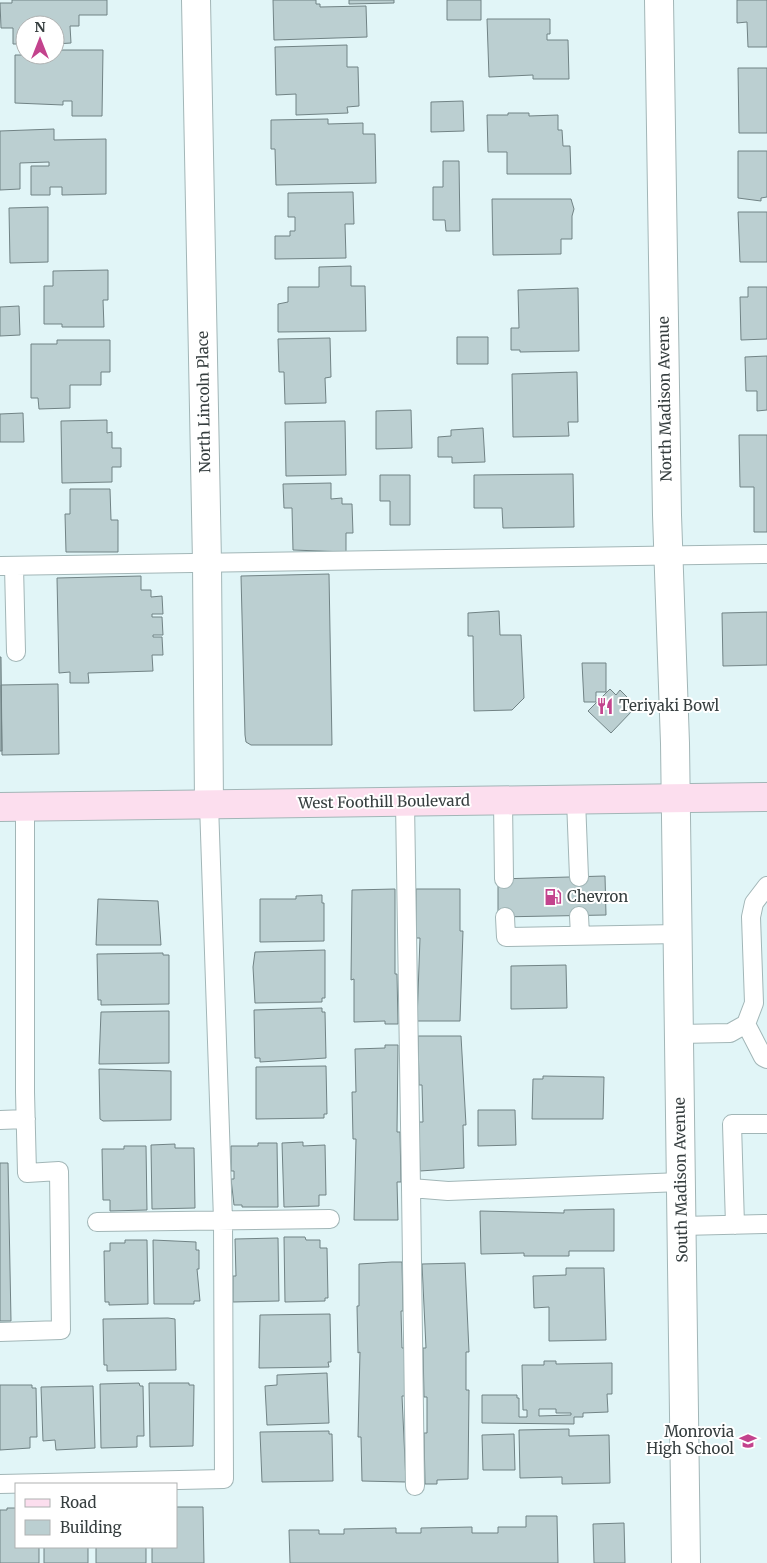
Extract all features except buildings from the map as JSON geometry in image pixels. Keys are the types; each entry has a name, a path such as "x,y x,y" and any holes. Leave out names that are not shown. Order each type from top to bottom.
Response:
{"main road":[{"name":"West Foothill Boulevard","path":"12,807 767,797"}],"street":[{"name":"North Lincoln Place","path":"196,0 207,563 208,804"},
{"name":"North Madison Avenue","path":"659,0 668,556 676,798"},
{"name":"South Madison Avenue","path":"676,798 686,1563"}],"lane":[{"path":"16,652 7,566 767,554"},
{"path":"576,800 579,877"},
{"path":"503,801 504,878"},
{"path":"405,802 415,1486"},
{"path":"45,1483 224,1479 223,1220 208,804"},
{"path":"0,1332 61,1330 59,1171 27,1173 12,807"},
{"path":"679,1034 730,1033 746,1024 754,1003 751,917 754,903 767,886"},
{"path":"579,916 580,935"},
{"path":"505,917 506,937 678,934"},
{"path":"746,1024 767,1035"},
{"path":"746,1024 762,1057 767,1059"},
{"path":"0,1120 26,1119"},
{"path":"735,1226 732,1124 767,1124"},
{"path":"411,1188 448,1190 681,1182"},
{"path":"97,1222 330,1219"},
{"path":"682,1226 767,1224"},
{"path":"0,1484 15,1484"}],"place":[{"name":"Teriyaki Bowl","path":"605,706"},
{"name":"Chevron","path":"553,897"},
{"name":"Monrovia High School","path":"748,1441"}]}
